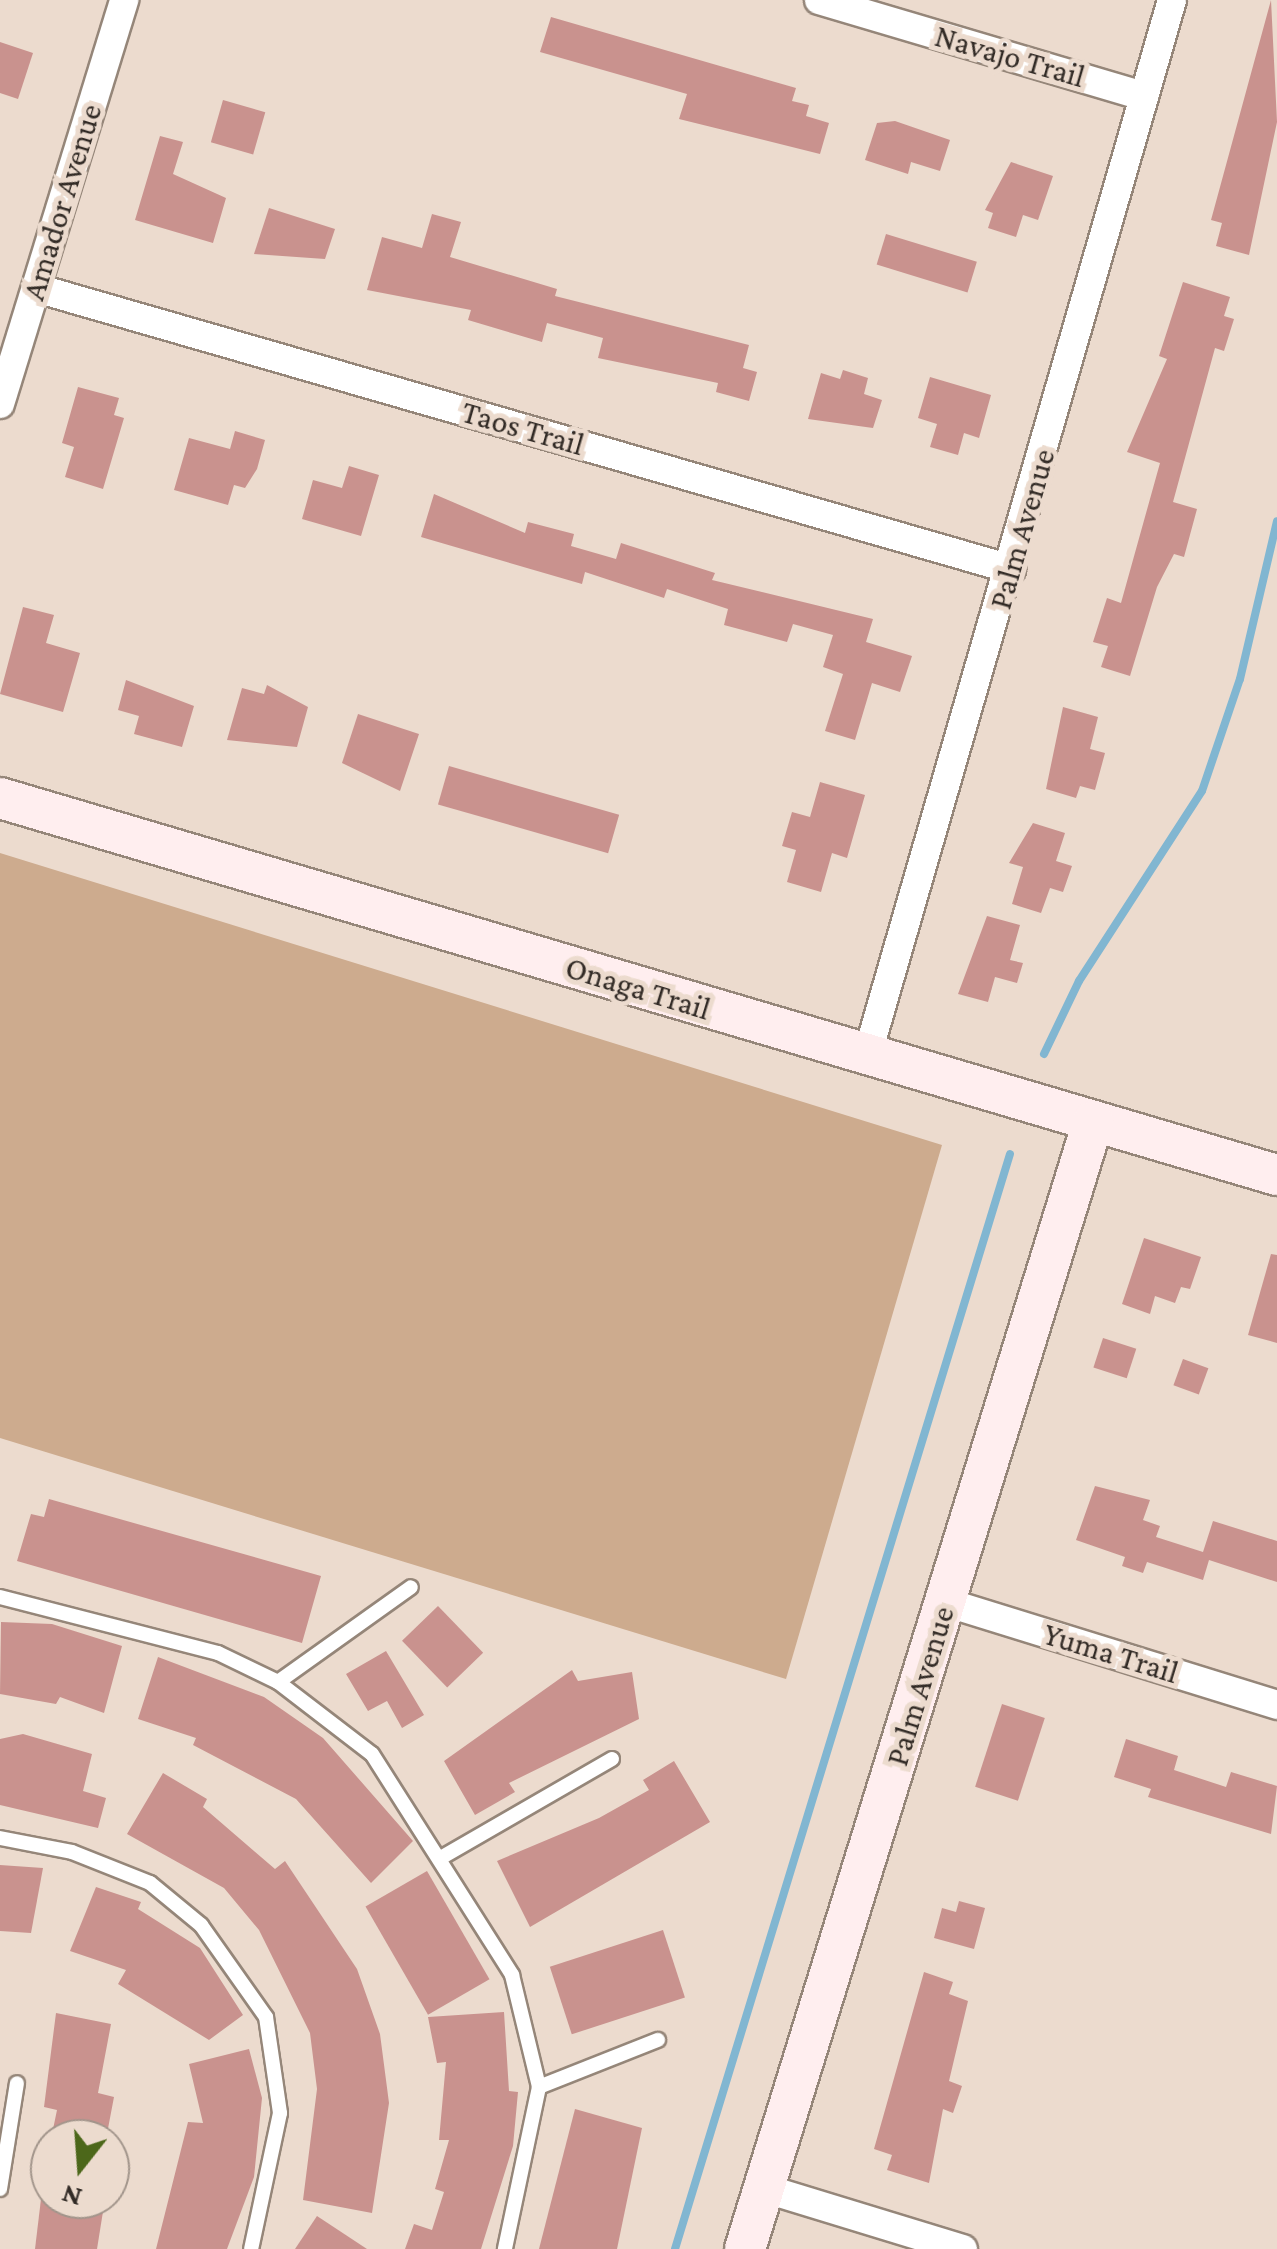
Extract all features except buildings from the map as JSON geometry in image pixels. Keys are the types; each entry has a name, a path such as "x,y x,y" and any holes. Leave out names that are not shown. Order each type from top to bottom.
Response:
{"street":[{"name":"Amador Avenue","path":"0,404 124,0"},
{"name":"Navajo Trail","path":"818,0 1144,96"},
{"name":"Palm Avenue","path":"867,1056 1011,569 1172,0"},
{"name":"Taos Trail","path":"36,288 1011,569"},
{"name":"Onaga Trail","path":"0,798 1277,1175"},
{"name":"Palm Avenue","path":"745,2249 1093,1122"},
{"name":"Yuma Trail","path":"946,1602 1277,1704"},
{"path":"763,2188 962,2249"}],"lane":[{"path":"278,1682 411,1587"},
{"path":"0,1596 148,1632 278,1682 372,1754 444,1856 512,1975 539,2087 505,2249"},
{"path":"444,1856 612,1759"},
{"path":"0,1838 72,1852 150,1884 201,1925 266,2016 280,2113 251,2249"},
{"path":"539,2087 658,2040"},
{"path":"0,2189 17,2083"}],"shaded area":[{"path":"0,853 942,1145 786,1679 0,1438"}],"waterway":[{"path":"1044,1054 1079,981 1202,791 1240,679 1277,521"},
{"path":"675,2249 1010,1154"}]}
